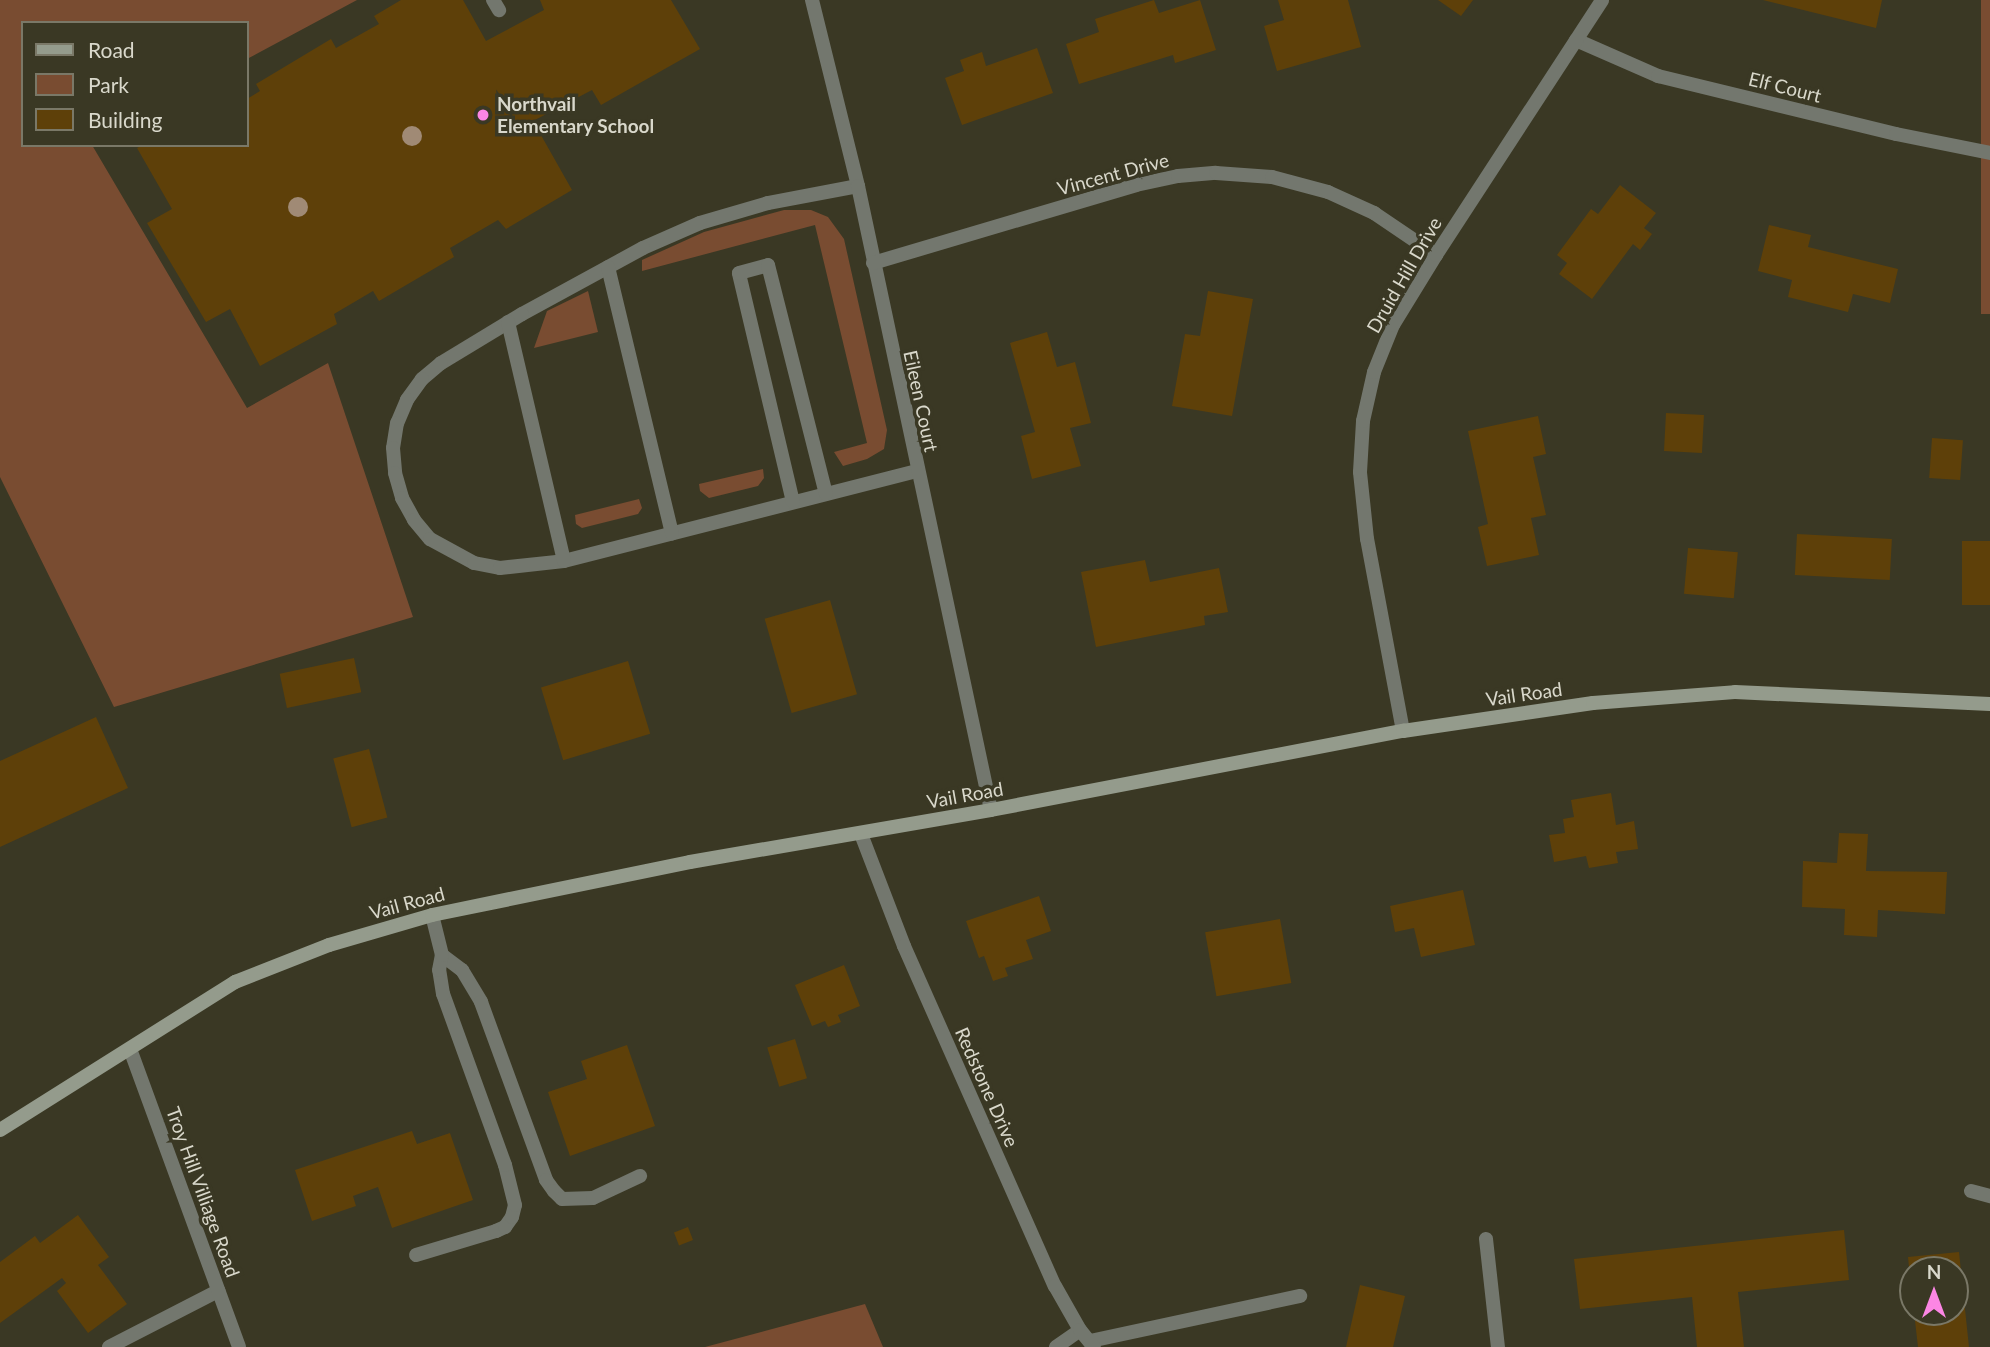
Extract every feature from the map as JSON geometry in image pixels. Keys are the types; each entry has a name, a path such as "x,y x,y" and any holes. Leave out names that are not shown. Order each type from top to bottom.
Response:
{"street":[{"name":"Eileen Court","path":"812,0 858,186 916,471 991,810"},
{"name":"Druid Hill Drive","path":"1403,731 1367,539 1360,472 1363,421 1374,372 1393,325 1602,0"},
{"name":"Elf Court","path":"1576,40 1658,76 1896,134 1990,153"},
{"name":"Vincent Drive","path":"873,263 1136,185 1178,176 1216,173 1272,177 1328,192 1374,213 1436,255"},
{"path":"858,186 768,203 700,223 608,267 508,322 441,363 422,379 407,400 397,423 393,448 395,473 402,498 414,520 430,539 451,554 474,563 499,568 564,561 916,471"},
{"path":"793,502 738,273 768,265 826,494"},
{"path":"608,267 672,533"},
{"path":"508,322 564,561"},
{"name":"Vail Road","path":"0,1130 235,982 329,945 432,915 690,862 861,834 1403,731 1592,703 1735,692 1990,704"},
{"name":"Redstone Drive","path":"861,834 909,958 1055,1286 1080,1330 1092,1344"},
{"path":"416,1255 505,1227 512,1217 514,1205 505,1166 443,994 439,970 442,956 432,915"},
{"path":"442,956 461,970 481,1002 546,1180 554,1191 562,1199 593,1198 640,1176"},
{"name":"Troy Hill Villiage Road","path":"130,1049 239,1347"},
{"path":"1971,1191 1990,1196"},
{"path":"1486,1239 1498,1347"},
{"path":"109,1347 218,1291"},
{"path":"1092,1344 1300,1296"},
{"path":"1056,1347 1080,1330"}],"green space":[{"path":"0,0 357,0 248,58 248,21 21,21 21,147 93,147 247,408 328,363 413,617 114,707 0,477"},
{"path":"1981,0 1990,0 1990,314 1981,314"},
{"path":"784,210 811,210 828,217 844,239 887,430 884,449 867,459 843,466 834,452 867,443 815,225 642,271 642,260 704,232"},
{"path":"588,291 598,332 534,348 547,311"},
{"path":"763,469 764,478 758,486 709,498 700,491 699,484"},
{"path":"639,499 642,508 638,514 582,528 576,524 575,515"},
{"path":"865,1304 883,1347 705,1347"}],"building":[{"path":"401,0 463,0 486,41 544,10 540,0 671,0 700,49 601,105 592,90 533,121 572,190 506,229 498,220 450,248 454,257 379,301 373,291 334,314 337,324 260,366 230,309 206,322 147,223 172,209 137,148 248,147 248,98 260,91 256,84 331,39 336,48 379,24 374,16"},
{"path":"1154,0 1159,13 1200,0 1216,50 1175,63 1173,55 1079,84 1066,44 1099,32 1095,19"},
{"path":"1278,0 1348,0 1361,47 1277,71 1264,26 1284,20"},
{"path":"1438,0 1473,0 1461,16"},
{"path":"1763,0 1882,0 1876,28"},
{"path":"1037,48 1053,93 962,125 945,78 964,71 960,60 982,52 986,66"},
{"path":"1620,185 1656,213 1644,228 1652,234 1640,250 1633,244 1592,299 1559,274 1567,263 1557,255 1591,209 1598,214"},
{"path":"1769,225 1811,235 1808,247 1898,269 1890,303 1853,294 1848,312 1788,297 1792,280 1758,271"},
{"path":"1208,291 1253,299 1232,416 1172,406 1185,334 1200,336"},
{"path":"1047,332 1057,367 1075,362 1091,423 1070,428 1081,466 1032,479 1021,436 1035,432 1010,343"},
{"path":"1666,413 1704,415 1702,453 1664,451"},
{"path":"1538,416 1546,454 1533,457 1546,515 1531,518 1539,555 1487,566 1478,527 1488,524 1468,431"},
{"path":"1932,438 1963,440 1960,480 1929,478"},
{"path":"1797,534 1892,539 1890,580 1795,575"},
{"path":"1962,541 1990,541 1990,605 1962,605"},
{"path":"1688,548 1738,552 1734,598 1684,594"},
{"path":"1145,560 1150,582 1219,568 1228,612 1204,616 1205,625 1096,647 1081,572"},
{"path":"830,600 857,694 792,713 765,619"},
{"path":"354,658 361,692 287,708 280,674"},
{"path":"628,661 650,734 563,760 541,688"},
{"path":"96,717 128,788 0,847 0,761"},
{"path":"369,749 387,818 352,827 333,759"},
{"path":"1611,793 1616,825 1634,821 1638,849 1616,852 1618,863 1589,868 1586,856 1554,862 1549,835 1565,833 1563,819 1574,817 1571,800"},
{"path":"1839,833 1868,834 1866,871 1947,872 1945,914 1878,910 1877,937 1844,935 1845,909 1802,907 1803,861 1837,863"},
{"path":"1463,890 1475,945 1421,957 1414,928 1395,932 1390,906"},
{"path":"1039,896 1051,931 1026,940 1033,959 1005,968 1008,976 993,981 984,956 979,958 966,921"},
{"path":"1280,919 1291,983 1216,996 1205,932"},
{"path":"844,965 860,1006 838,1015 841,1022 828,1027 825,1021 812,1026 795,985"},
{"path":"795,1039 807,1078 779,1087 767,1047"},
{"path":"627,1045 655,1126 570,1156 548,1092 587,1079 581,1061"},
{"path":"412,1131 417,1144 450,1133 473,1200 392,1228 378,1187 353,1196 356,1206 312,1221 295,1170"},
{"path":"78,1215 109,1257 98,1265 127,1304 88,1333 57,1291 66,1283 62,1278 0,1323 0,1262 35,1236 40,1243"},
{"path":"688,1227 693,1240 679,1245 674,1232"},
{"path":"1844,1230 1849,1280 1738,1292 1744,1347 1697,1347 1692,1297 1580,1309 1574,1259"},
{"path":"1959,1252 1959,1256 1918,1256"},
{"path":"1360,1285 1405,1296 1393,1347 1346,1347"},
{"path":"1916,1326 1967,1326 1969,1347 1918,1347"}],"place":[{"name":"Northvail Elementary School","path":"483,115"}]}
